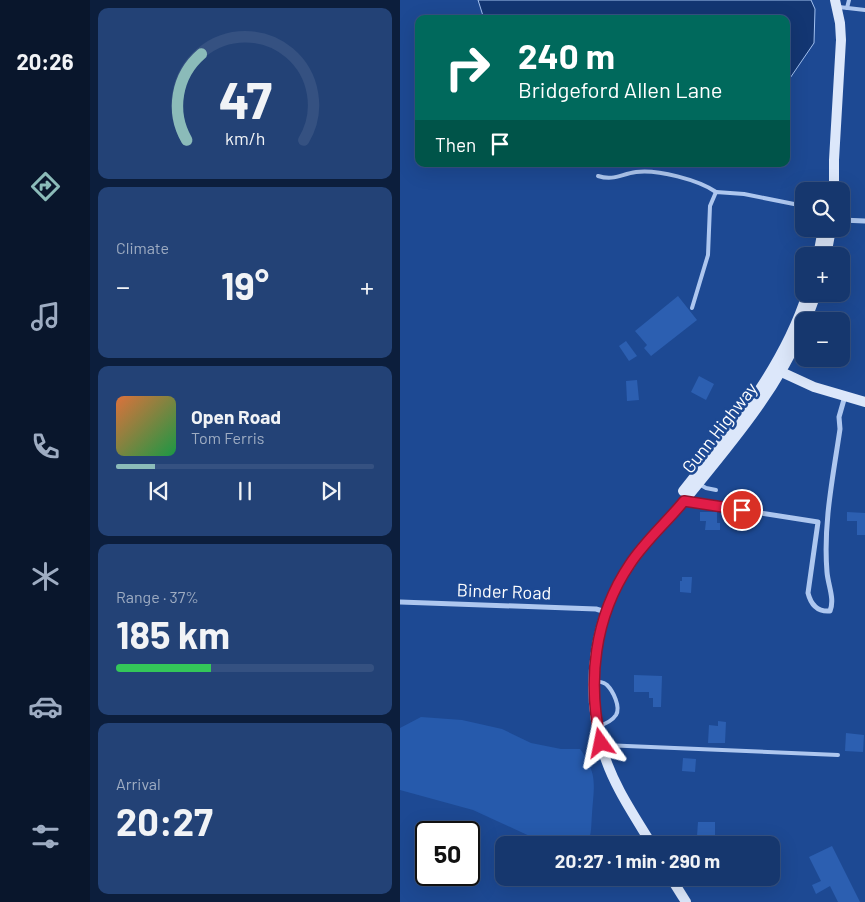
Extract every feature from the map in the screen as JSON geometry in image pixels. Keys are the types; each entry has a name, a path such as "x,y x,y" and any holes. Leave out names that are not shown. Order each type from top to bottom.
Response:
{"main road":[{"path":"834,182 841,48 840,23 836,3"},
{"path":"830,182 834,160"},
{"path":"804,302 777,370 814,386 865,402"},
{"name":"Gunn Highway","path":"647,836 619,789 601,745 597,727 593,699 593,680 597,644 606,612 622,576 643,547 684,501 695,481 749,419 795,341"},
{"path":"643,547 659,521 695,481"},
{"path":"676,886 686,902"}],"street":[{"path":"850,220 865,221"},
{"path":"684,501 818,522 808,593 810,602 819,610 824,612 830,610 832,605 827,575 826,544 828,508 840,429 839,417 845,396"},
{"name":"Binder Road","path":"400,602 596,610 606,612"}],"lane":[{"path":"847,8 849,0"},
{"path":"836,3 847,8 865,10"},
{"path":"598,176 608,179 637,172 676,176 706,185 716,192 737,193 795,204"},
{"path":"692,308 708,255 710,206 716,192"},
{"path":"695,481 706,488 716,490"},
{"path":"593,680 608,685 614,696 618,711 610,720 597,727"},
{"path":"601,745 838,755"}],"shaded area":[{"path":"478,0 811,0 815,9 814,43 790,78 790,15 483,15"},
{"path":"421,717 462,720 502,729 531,743 561,749 580,749 590,766 593,780 594,795 590,836 529,836 473,810 400,790 400,728"}],"building":[{"path":"678,296 697,320 651,356 644,348 647,345 635,331"},
{"path":"626,341 637,356 629,361 619,346"},
{"path":"699,376 714,384 706,400 691,392"},
{"path":"637,380 639,400 627,401 626,381"},
{"path":"700,512 717,512 717,523 720,523 720,530 705,530 706,521 700,521"},
{"path":"847,512 865,513 865,535 857,535 857,521 847,521"},
{"path":"682,577 692,577 691,593 680,592"},
{"path":"634,675 662,676 661,707 653,707 653,698 649,698 649,692 634,692"},
{"path":"718,721 726,722 725,743 708,743 709,725 718,726"},
{"path":"846,733 864,735 863,752 845,751"},
{"path":"683,758 696,759 695,772 682,771"},
{"path":"698,822 715,822 715,836 697,836"},
{"path":"832,846 860,902 838,902 830,886 816,894 812,885 821,881 809,857"}],"route":[{"path":"601,743 593,699 595,658 606,612 622,576 643,547 684,501 742,510"}]}
